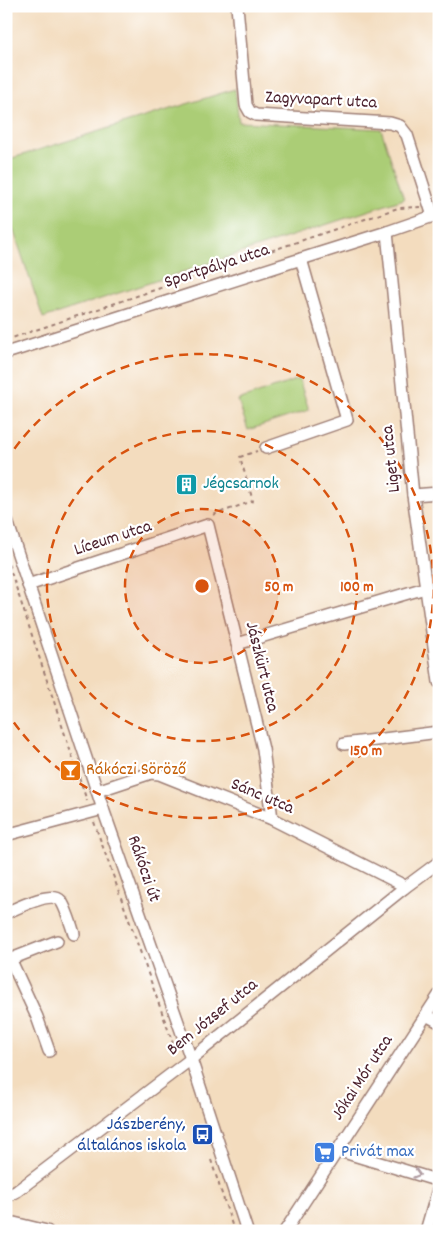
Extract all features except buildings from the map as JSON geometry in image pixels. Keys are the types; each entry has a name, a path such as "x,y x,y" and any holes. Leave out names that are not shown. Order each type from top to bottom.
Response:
{"street":[{"name":"Zagyvapart utca","path":"237,6 246,105 250,112 256,115 390,123 400,126 408,135 434,212"},
{"name":"Sportpálya utca","path":"6,353 387,232 434,212"},
{"name":"Liget utca","path":"387,232 413,495 439,682"},
{"path":"266,448 347,420 301,258"},
{"path":"413,495 439,493"},
{"name":"Rákóczi út","path":"6,518 191,1059 247,1231"},
{"name":"Líceum utca","path":"28,585 209,521"},
{"name":"Jászkürt utca","path":"209,521 263,749 272,819"},
{"path":"237,644 425,588"},
{"path":"344,744 439,732"},
{"name":"Sánc utca","path":"98,791 151,773 159,774 272,819 399,883 404,888"},
{"path":"6,835 104,809"},
{"name":"Bem József utca","path":"6,1197 17,1191 191,1059 439,862"},
{"path":"6,912 47,897 55,898 61,901 74,934"},
{"path":"6,961 57,941"},
{"path":"6,961 13,966 37,1017 49,1051"},
{"name":"Jókai Mór utca","path":"284,1231 439,995"},
{"path":"426,1015 439,1022"},
{"path":"337,1150 439,1181"},
{"path":"426,1231 439,1186"},
{"path":"6,1220 47,1231"}],"path":[{"path":"6,340 398,208 434,212"},
{"path":"209,521 253,501 240,457 266,448"},
{"path":"6,557 91,812 174,1048"},
{"path":"211,1158 234,1231"}],"green space":[{"path":"235,89 239,122 381,129 404,199 43,318 6,208 6,160"},
{"path":"299,379 309,410 248,430 238,400"}],"place":[{"name":"Jégcsarnok","path":"187,484"},
{"name":"Rákóczi Söröző","path":"70,770"},
{"name":"Jászberény, általános iskola","path":"202,1135"},
{"name":"Privát max","path":"325,1152"}]}
